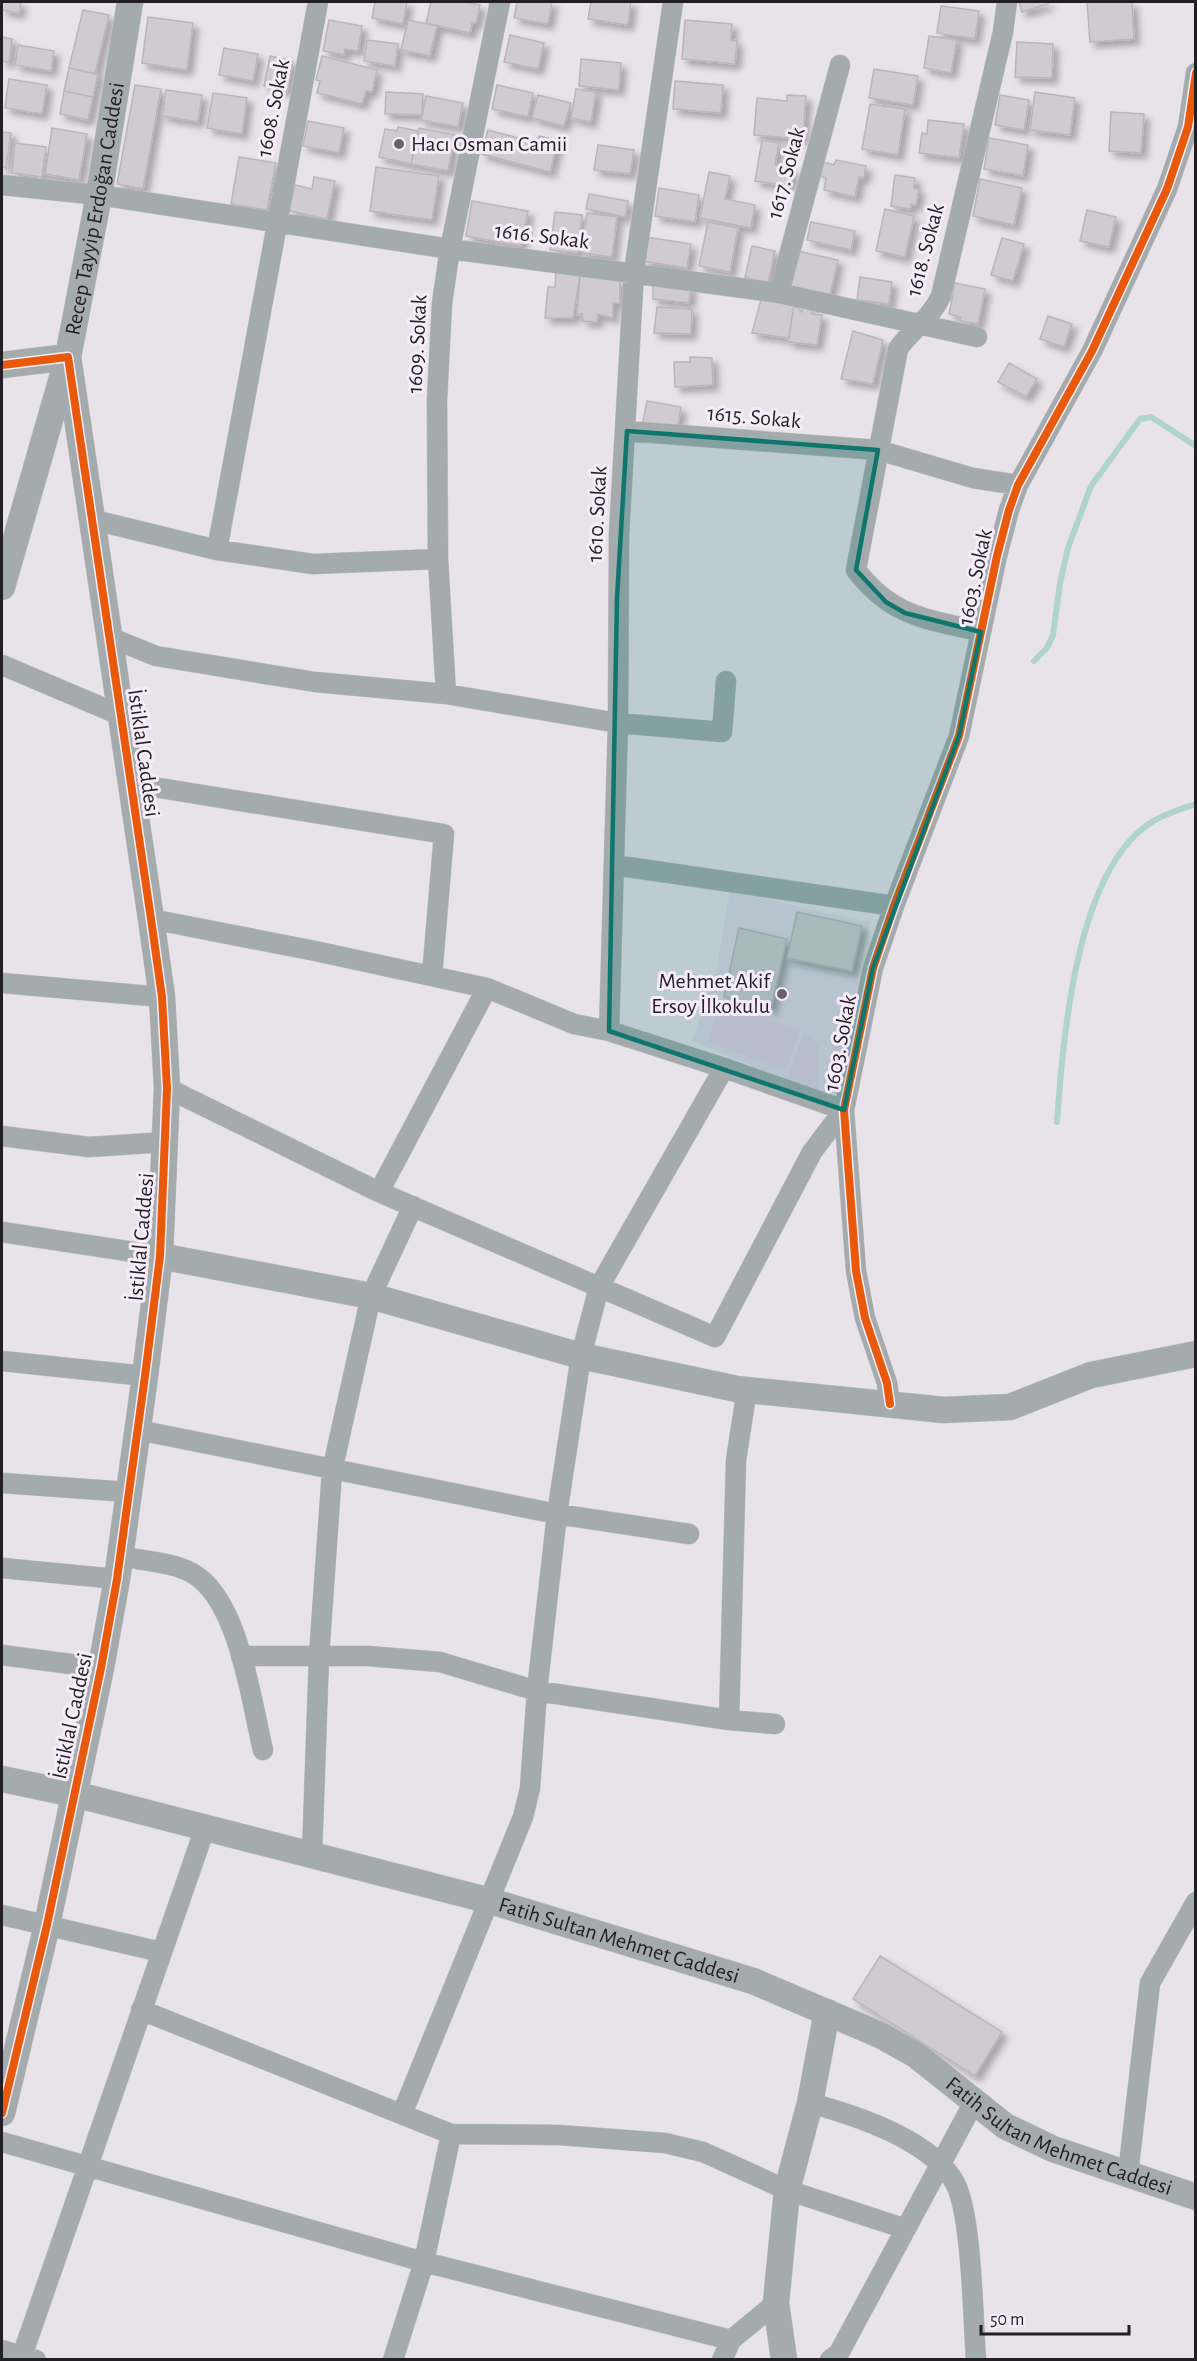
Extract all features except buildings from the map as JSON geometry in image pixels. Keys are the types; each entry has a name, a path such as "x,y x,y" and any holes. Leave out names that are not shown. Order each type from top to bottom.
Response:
{"street":[{"name":"Recep Tayyip Erdoğan Caddesi","path":"2,587 68,357 99,195 129,2"},
{"name":"1608. Sokak","path":"217,550 318,2"},
{"name":"1609. Sokak","path":"446,694 438,559 441,303 500,2"},
{"name":"1610. Sokak","path":"609,1031 618,723 618,555 627,430 634,272 673,2"},
{"name":"1618. Sokak","path":"981,632 905,613 886,602 856,570 898,349 908,335 934,311 941,296 1002,32 1006,2"},
{"name":"1617. Sokak","path":"779,293 840,65"},
{"name":"1603. Sokak","path":"844,1110 873,968 894,906 959,736 997,556 1018,485 1092,351 1167,189 1188,127 1196,73"},
{"name":"1616. Sokak","path":"2,185 99,195 276,224 779,293 977,337"},
{"path":"2,365 68,357"},
{"name":"İstiklal Caddesi","path":"2,2113 8,2062 47,1925 101,1668 119,1568 160,1256 166,1142 167,1088 162,997 129,783 94,520 68,357"},
{"name":"1615. Sokak","path":"627,430 878,450 973,478 1018,485"},
{"path":"94,520 217,550 312,564 438,559"},
{"path":"109,637 156,656 315,682 446,694 618,723 722,732 726,681"},
{"path":"2,665 120,716"},
{"path":"129,783 444,834 432,976"},
{"path":"614,865 894,906"},
{"path":"151,919 486,988 574,1024 609,1031 844,1110"},
{"path":"2,983 162,997"},
{"path":"379,1192 486,988"},
{"path":"402,2114 487,1900 523,1817 530,1788 537,1691 557,1514 581,1356 599,1287 724,1068"},
{"path":"167,1088 379,1192 715,1337 812,1152 844,1110"},
{"path":"844,1110 856,1271 866,1318 887,1383 890,1404"},
{"path":"2,1136 89,1147 166,1142"},
{"path":"312,1855 319,1656 332,1471 371,1296 413,1206"},
{"path":"2,1232 160,1256 371,1296 581,1356 747,1389 944,1410 1010,1407 1091,1376 1196,1354"},
{"path":"2,1361 145,1376"},
{"path":"729,1720 736,1460 747,1389"},
{"path":"138,1430 332,1471 557,1514 689,1534"},
{"path":"2,1483 128,1492"},
{"path":"2,1568 183,1569 203,1581 222,1604 241,1656 263,1750"},
{"path":"2,1655 101,1668"},
{"path":"241,1656 368,1656 440,1662 537,1691 729,1720 775,1724"},
{"name":"Fatih Sultan Mehmet Caddesi","path":"2,1779 74,1794 487,1900 753,1982 880,2035 916,2055 1005,2126 1053,2149 1196,2197"},
{"path":"2,2350 29,2358 88,2166 205,1828"},
{"path":"1128,2174 1150,1983 1196,1902"},
{"path":"2,1915 161,1952"},
{"path":"141,2010 451,2134 559,2135 665,2143 703,2152 787,2190 906,2229"},
{"path":"784,2360 776,2303 787,2190 810,2103 827,2012"},
{"path":"831,2360 839,2352 974,2102"},
{"path":"810,2103 863,2119 898,2134 940,2165 959,2193 965,2223 976,2360"},
{"path":"393,2360 424,2262 451,2134"},
{"path":"2,2142 424,2262 731,2340"},
{"path":"722,2360 731,2340 776,2303"}],"highlighted area":[{"path":"627,431 878,450 856,570 886,602 905,613 981,632 959,736 873,968 844,1110 609,1031 617,598"}],"shaded area":[{"name":"Mehmet Akif Ersoy İlkokulu","path":"730,891 870,922 851,1016 844,1104 692,1041 716,972"},
{"path":"722,1001 800,1031 785,1071 707,1042"},
{"path":"851,1017 844,1104 834,1099 831,1040"},
{"path":"804,1032 818,1045 817,1093 786,1080"}],"waterway":[{"path":"1034,661 1047,648 1053,635 1060,583 1068,548 1091,486 1140,419 1151,417 1196,446"},
{"path":"1057,1122 1063,1049 1077,963 1088,921 1103,883 1122,850 1146,826 1164,816 1196,804"}],"cycle path":[{"path":"890,1404 887,1383 865,1318 856,1271 844,1110 873,968 894,906 959,736 997,556 1018,485 1092,351 1167,189 1188,127 1196,73"},
{"path":"2,365 68,357 162,997 167,1088 160,1256 117,1579 101,1668 47,1925 2,2113"}],"place":[{"name":"Hacı Osman Camii","path":"399,144"},
{"name":"Mehmet Akif Ersoy İlkokulu","path":"782,994"}]}
